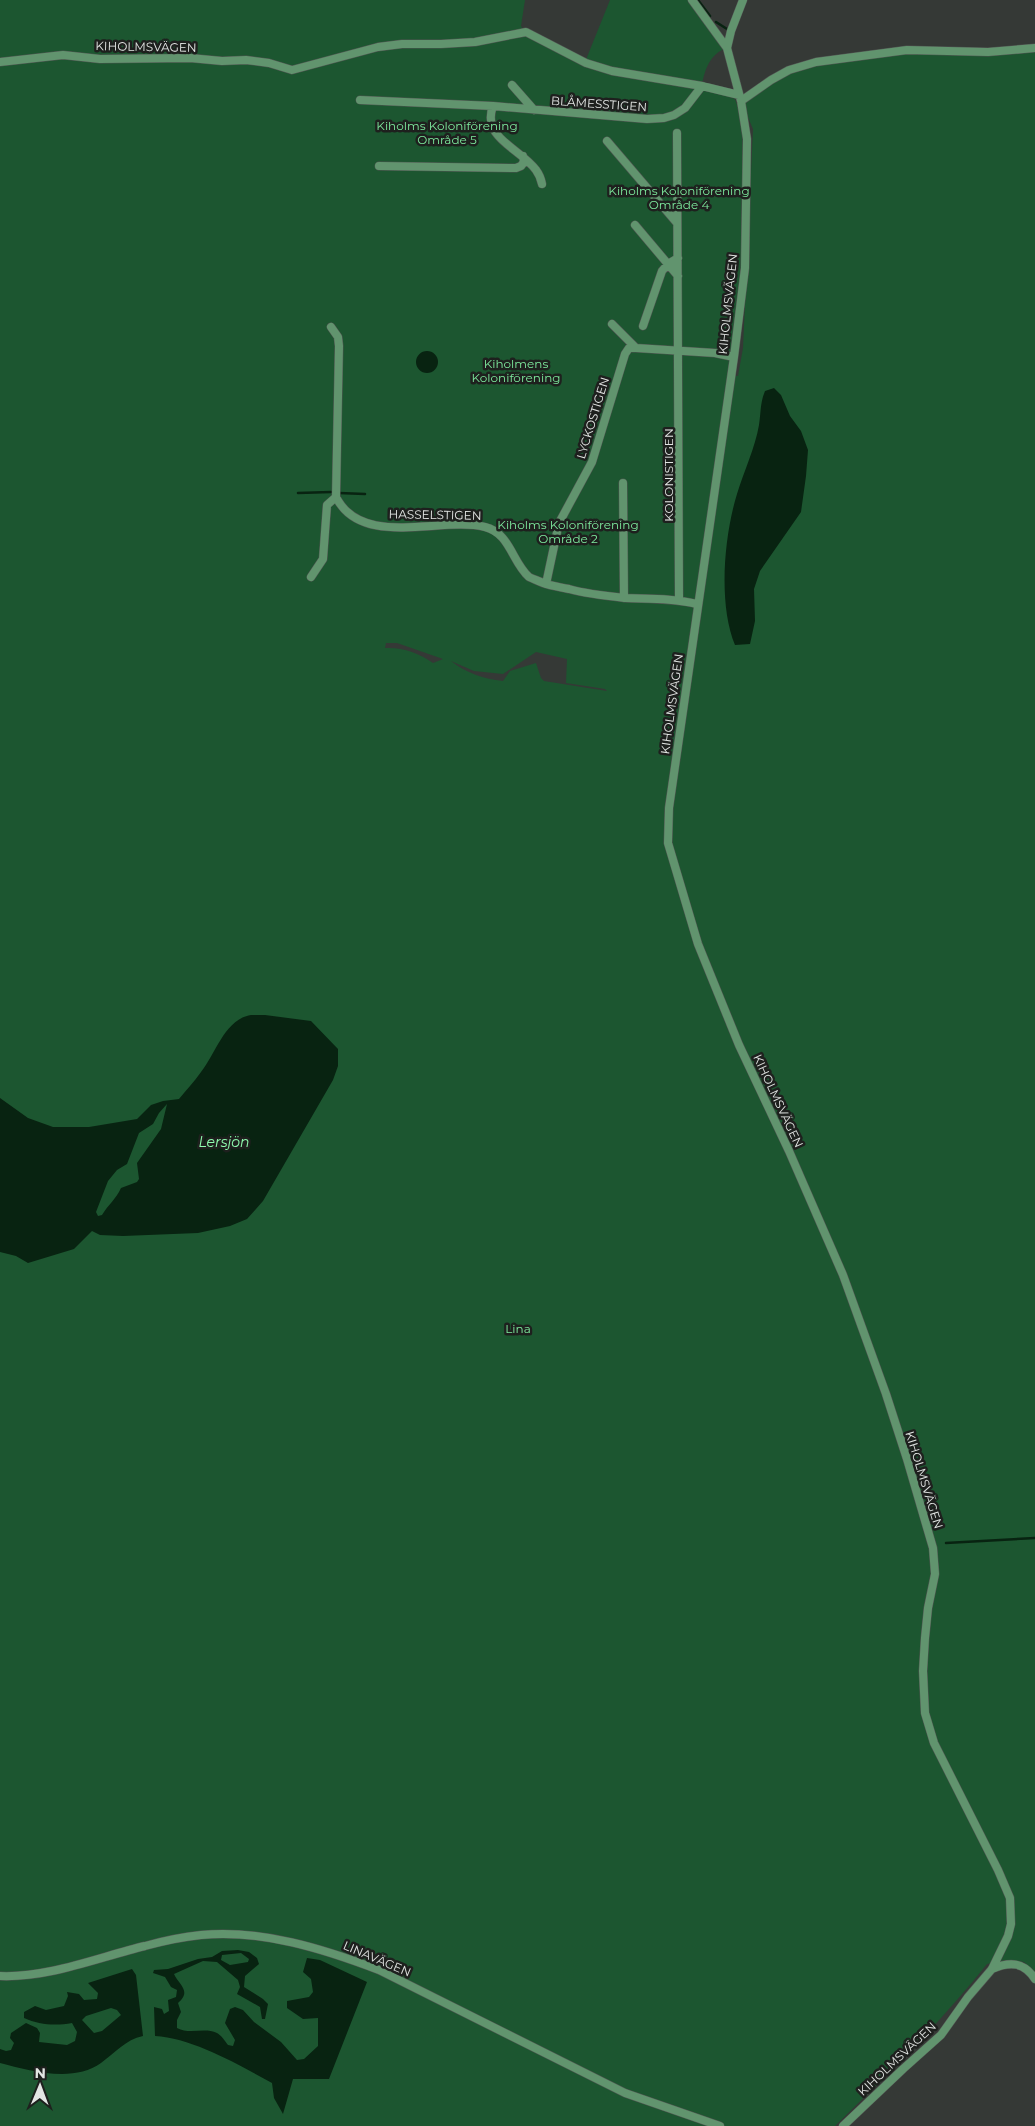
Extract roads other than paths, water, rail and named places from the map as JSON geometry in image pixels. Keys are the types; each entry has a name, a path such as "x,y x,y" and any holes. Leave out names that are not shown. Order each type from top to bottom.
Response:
{"street":[{"path":"692,0 727,48"},
{"path":"727,48 731,31 742,4 748,0"},
{"name":"KIHOLMSVÄGEN","path":"0,62 63,55 100,59 190,58 246,60 268,63 292,70 378,47 402,44 475,42 526,32 586,63 612,71 702,86"},
{"name":"KIHOLMSVÄGEN","path":"727,48 740,98 747,139 744,268 734,357 669,808 668,844 698,944 739,1045 789,1151 857,1313 886,1394 933,1548 935,1574 928,1608 923,1671 925,1713 934,1743 998,1870 1010,1898 1011,1924 1008,1936 992,1969 968,1997 941,2035 843,2126"},
{"path":"702,86 740,98 789,70 816,62 906,50 988,52 1035,48"},
{"name":"BLÅMESSTIGEN","path":"512,85 534,110"},
{"name":"BLÅMESSTIGEN","path":"360,100 493,106 647,119 664,118 685,108 702,86"},
{"path":"493,106 489,119 494,131 538,171 542,184"},
{"name":"KOLONISTIGEN","path":"677,133 680,600"},
{"path":"606,141 678,224"},
{"path":"379,166 516,168 524,162 523,156"},
{"path":"635,225 678,276"},
{"path":"643,326 662,271 668,264 678,258"},
{"path":"612,324 636,348 715,353 734,357"},
{"path":"311,577 323,559 327,505 336,497 339,346 338,337 331,327"},
{"name":"LYCKOSTIGEN","path":"546,584 559,523 592,462 625,354 629,348 636,348"},
{"path":"623,483 624,598"},
{"name":"HASSELSTIGEN","path":"336,497 348,512 368,524 392,527 462,525 486,527 498,533 507,543 530,577 546,584 586,593 624,598 680,600 697,604"},
{"name":"LINAVÄGEN","path":"0,1976 34,1973 201,1935 241,1934 302,1945 340,1955 379,1970 625,2093 720,2126"},
{"path":"992,1969 1009,1964 1020,1965 1026,1967 1035,1979"}],"water":[{"path":"427,351 435,354 438,362 435,370 427,373 419,370 416,362 419,354"},
{"path":"774,388 781,395 790,416 801,431 808,450 801,512 760,571 754,589 755,621 750,644 735,645 726,610 726,549 732,511 757,434 763,395 765,391"},
{"name":"Lersjön","path":"251,1015 265,1015 311,1021 338,1049 338,1066 333,1080 263,1201 247,1219 230,1226 198,1233 123,1236 100,1235 92,1231 74,1249 28,1263 16,1256 0,1252 0,1098 28,1118 53,1127 89,1127 137,1119 151,1105 179,1099 201,1072 228,1030 242,1018","holes":["167,1104 161,1129 137,1163 139,1179 137,1182 121,1188 102,1215 98,1216 96,1212 108,1181 117,1170 127,1164 139,1133 153,1124"]},
{"path":"238,1950 249,1952 257,1958 259,1964 245,1976 244,1987 268,2004 265,2019 262,2019 260,2007 237,1994 240,1987 238,1980 217,1962 203,1961 174,1974 184,1991 182,1999 178,2003 181,2012 177,2020 177,2028 187,2031 212,2031 220,2035 228,2045 233,2046 235,2040 225,2023 230,2009 235,2007 243,2010 254,2022 281,2042 297,2060 304,2059 318,2046 318,2018 303,2019 287,2008 287,2001 309,1997 313,1992 311,1979 303,1972 307,1958 320,1960 367,1982 329,2079 293,2079 283,2114 274,2098 272,2083 200,2047 170,2038 155,2036 154,2007 162,2009 164,2014 169,2011 168,2000 176,1997 177,1990 171,1987 165,1977 153,1973 154,1970 168,1969 198,1959 212,1957 222,1951","holes":["241,1953 249,1959 248,1962 230,1965 221,1960 222,1955"]},
{"path":"132,1969 136,1975 143,2036 126,2043 101,2063 78,2073 52,2074 0,2063 0,2049 11,2050 14,2043 10,2038 11,2033 26,2023 37,2028 40,2033 39,2042 67,2045 75,2041 77,2032 72,2023 54,2025 36,2022 24,2018 24,2012 35,2006 46,2010 64,2006 68,1996 67,1992 79,1994 84,2000 97,1999 98,1993 88,1983","holes":["111,2008 117,2010 121,2015 102,2031 94,2033 82,2020 86,2016"]}],"waterway":[{"path":"698,0 710,16"},
{"path":"716,22 727,29"},
{"path":"298,493 331,492"},
{"path":"339,493 365,494"},
{"path":"946,1543 1035,1538"}],"park label":[{"name":"Kiholms Koloniförening Område 5","path":"447,133"},
{"name":"Kiholms Koloniförening Område 4","path":"679,198"},
{"name":"Kiholmens Koloniförening","path":"516,371"},
{"name":"Kiholms Koloniförening Område 2","path":"568,532"},
{"name":"Lina","path":"518,1329"}]}
